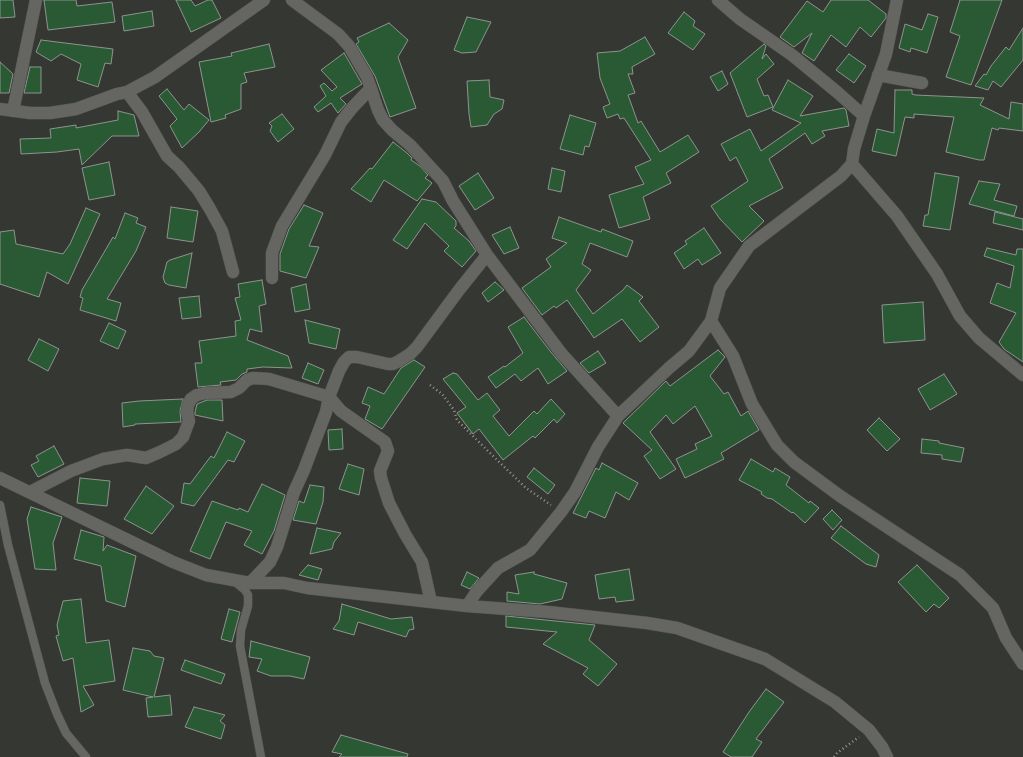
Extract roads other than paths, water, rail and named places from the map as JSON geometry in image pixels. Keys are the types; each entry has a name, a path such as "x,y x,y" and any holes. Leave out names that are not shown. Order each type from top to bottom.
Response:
{"street":[{"path":"13,111 36,0"},
{"path":"0,109 30,113 50,113 76,109 117,94 128,92 155,77 264,0"},
{"path":"292,0 338,34 349,46 368,77 378,110 383,120 392,130 410,145 444,181 453,202 487,255 561,352 618,416"},
{"path":"718,0 740,19 792,56 864,116"},
{"path":"467,606 477,591 498,568 530,550 561,512 575,492 598,447 618,416 690,350 711,321 720,288 749,246 841,176 852,164 854,149 864,116 890,39 897,0"},
{"path":"878,75 922,83"},
{"path":"272,278 272,253 282,226 325,155 341,122 371,88"},
{"path":"128,92 142,112 167,156 179,167 199,191 210,209 222,231 233,272"},
{"path":"852,164 898,216 937,274 960,316 979,338 1023,375"},
{"path":"250,584 270,562 275,552 294,492 326,412 329,397 339,371 344,362 349,357 357,357 393,364 410,354 417,347 487,255"},
{"path":"711,321 733,356 752,404 777,445 794,462 840,496 960,575 993,608 1006,638 1023,664"},
{"path":"30,492 71,471 103,459 127,455 146,458 160,452 176,444 183,437 189,421 187,412 188,405 197,395 206,393 231,392 240,388 247,380 253,378 270,379 329,397 341,411 385,442 388,451 380,471 381,478 389,503 422,562 431,602"},
{"path":"0,478 173,562 206,575 250,584 284,583 307,588 467,606 548,612 647,623 676,628 765,659 835,702 869,730 882,747 886,757"}],"lane":[{"path":"0,505 9,552 45,682 66,733 86,757"},
{"path":"234,581 248,595 248,606 241,630 240,646 261,757"}]}
